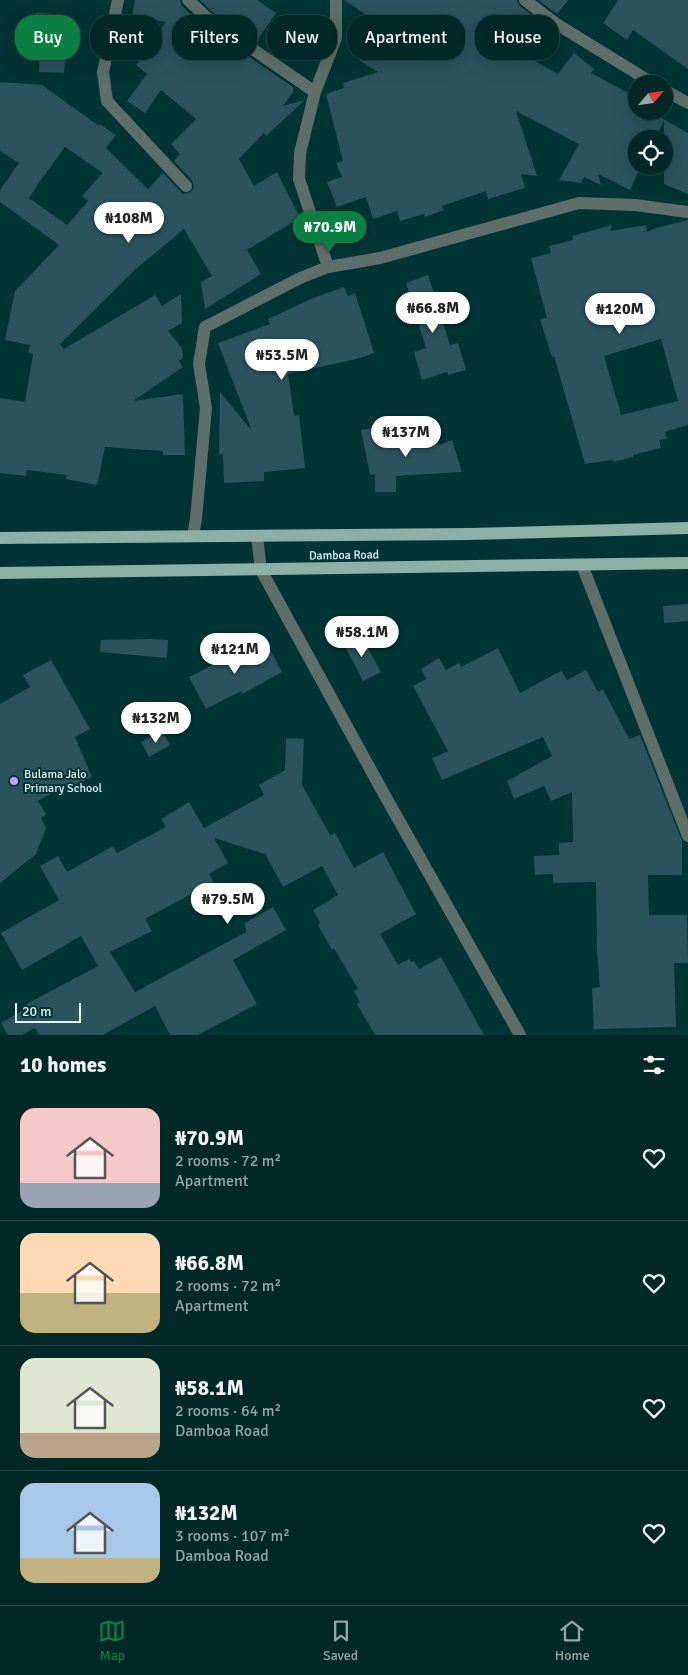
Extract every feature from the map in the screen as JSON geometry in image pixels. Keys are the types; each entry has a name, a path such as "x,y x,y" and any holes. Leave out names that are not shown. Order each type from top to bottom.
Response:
{"main road":[{"name":"Damboa Road","path":"0,538 469,534 688,528"},
{"name":"Damboa Road","path":"0,574 688,562"}],"street":[{"path":"118,0 103,72 107,101 186,186"},
{"path":"188,0 206,17 315,92"},
{"path":"328,267 299,179 300,153 315,92 336,38 336,0"},
{"path":"525,0 555,24 639,75"},
{"path":"673,95 688,103"},
{"path":"193,535 206,408 199,364 205,327 300,278 328,267 380,258 579,203 635,205 688,212"},
{"path":"257,536 261,570 384,794 520,1035"},
{"path":"582,565 688,836"}],"building":[{"path":"135,0 180,0 182,6 192,15 172,15 172,60 254,60 293,87 293,92 283,106 305,100 266,136 264,133 239,159 254,186 277,172 300,218 247,250 261,274 205,309 201,282 212,276 184,229 137,268 60,344 64,349 155,295 162,306 181,294 182,323 168,331 182,348 183,358 179,361 183,367 133,401 183,394 185,455 163,455 163,451 105,447 97,485 66,479 67,475 27,470 26,476 0,473 0,398 25,402 33,354 28,353 30,345 5,340 15,291 59,245 0,202 0,190 19,163 0,151 0,82 42,85 99,126 100,124 116,135 106,148 148,189 163,173 183,194 191,192 194,188 192,180 174,161 180,154 171,144 196,119 161,90 145,113 127,101 147,74 136,65 140,60 162,60 162,27 166,22 162,21 162,15 132,15","holes":["65,147 103,173 82,196 88,201 67,225 29,198"]},
{"path":"200,0 257,0 276,13 275,15 267,15 267,26 257,41 257,15 217,15"},
{"path":"344,0 517,0 520,6 532,15 475,15 475,60 533,60 558,74 574,53 594,69 591,73 628,93 628,120 664,120 659,130 628,130 628,175 637,175 630,190 598,174 601,185 584,177 581,183 559,180 579,144 516,111 537,176 521,174 525,188 488,199 486,191 442,206 444,210 425,217 424,214 400,221 397,211 373,219 366,197 337,207 327,182 342,177 336,163 343,161 326,94 344,88 343,83 378,72 361,60 465,60 465,15 366,15"},
{"path":"538,0 568,0 557,14"},
{"path":"618,0 688,0 688,69 633,30 627,40 603,23"},
{"path":"36,13 54,14 54,15 36,15"},
{"path":"39,60 65,60 64,73 39,72"},
{"path":"665,120 688,133 688,194 664,184 664,175 673,175 673,130 664,130"},
{"path":"688,220 688,425 665,432 667,439 659,440 661,448 613,462 612,460 585,464 554,356 552,357 540,319 547,318 531,258 551,253 549,246 573,240 572,236 612,225 610,231 646,225 647,232","holes":["661,339 678,401 621,415 604,356"]},
{"path":"428,275 450,345 458,343 466,370 448,375 447,372 422,380 414,352 426,348 406,283"},
{"path":"344,287 348,296 355,293 374,353 356,359 288,374 294,416 299,415 305,468 264,472 264,481 224,483 223,454 219,454 220,392 252,431 218,343 270,324 268,319 313,298"},
{"path":"384,426 386,439 436,437 439,445 452,440 462,472 396,476 396,492 375,492 375,474 370,475 361,430"},
{"path":"688,604 688,621 664,623 663,606"},
{"path":"341,639 364,641 381,672 363,681"},
{"path":"101,640 168,640 167,658 100,652"},
{"path":"266,642 282,672 242,694 241,691 206,709 189,677 223,660 221,656 237,647 242,656"},
{"path":"498,648 520,693 561,671 567,680 586,670 598,692 603,689 629,739 640,735 682,841 682,875 648,875 649,915 687,915 688,963 674,963 676,1027 594,1029 592,988 600,987 597,949 596,882 553,883 553,874 535,875 534,856 559,855 559,843 573,842 572,792 551,801 544,786 514,799 507,781 552,756 543,737 442,780 432,758 448,751 413,686 426,679 421,669 439,658 446,670 459,663 461,667"},
{"path":"51,660 90,729 75,737 92,777 71,786 70,783 38,801 46,814 41,818 46,828 36,854 0,883 0,704 30,687 23,675"},
{"path":"162,730 170,745 149,757 141,742"},
{"path":"286,738 304,739 302,785 330,835 335,833 354,868 383,852 416,914 380,934 398,965 409,959 411,962 414,961 419,969 441,957 484,1035 375,1035 357,1004 360,1002 354,991 358,989 334,948 332,950 318,925 320,923 313,910 338,895 322,866 283,887 265,854 214,838 228,863 209,874 224,902 195,892 145,919 152,931 110,952 135,992 246,932 245,923 273,907 286,930 233,960 257,1004 198,1035 170,1035 155,1006 103,1035 39,1035 35,1028 22,1035 8,1035 1,1023 25,1009 23,1006 98,966 81,936 22,970 1,933 59,900 40,866 58,856 67,872 113,846 117,853 166,827 161,819 189,802 204,828 264,795 259,785 285,770"}],"place":[{"name":"Bulama Jalo Primary School","path":"14,781"}]}
